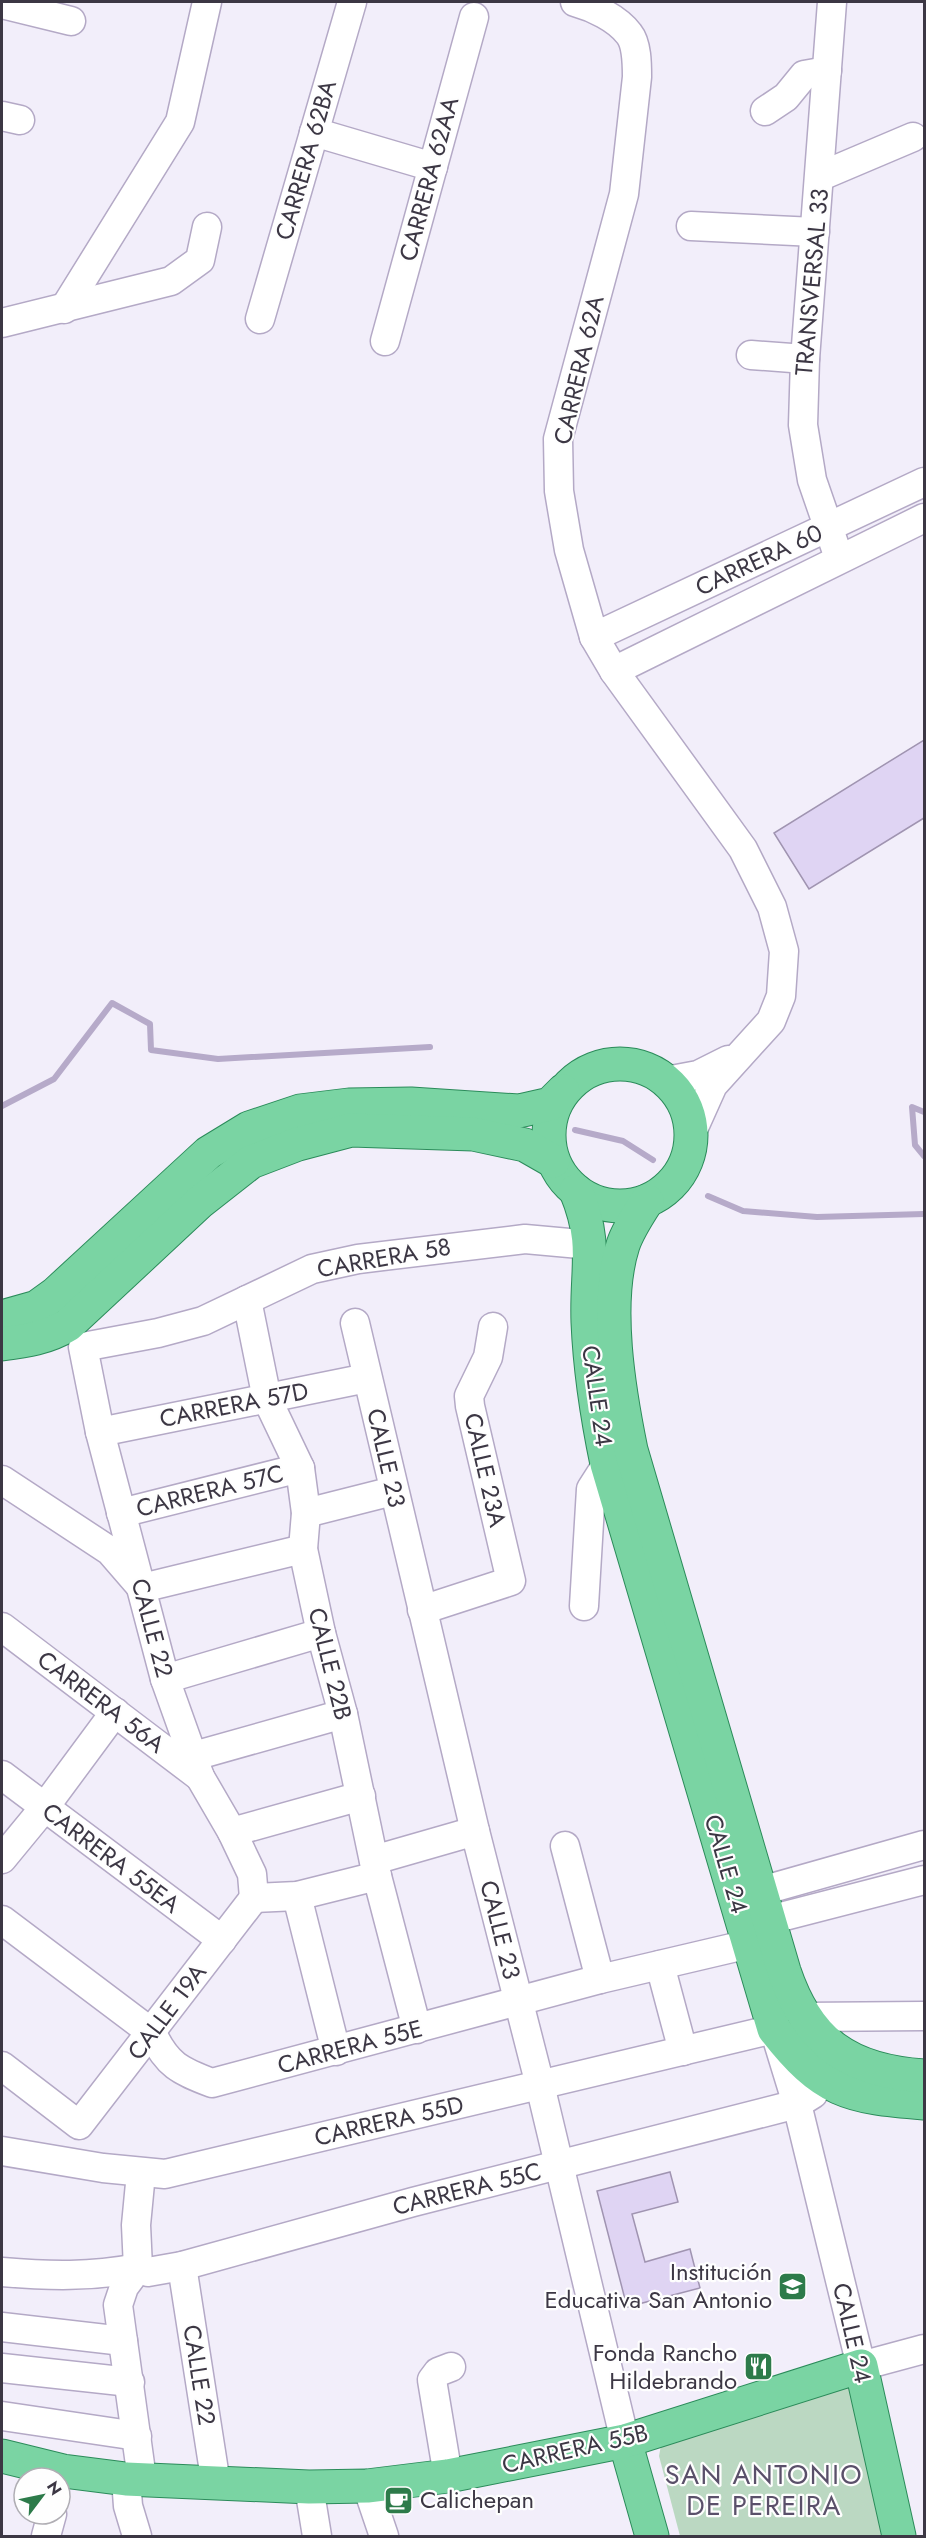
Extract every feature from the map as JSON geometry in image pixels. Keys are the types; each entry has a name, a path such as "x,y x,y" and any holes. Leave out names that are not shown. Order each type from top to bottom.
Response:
{"main road":[{"path":"2,1317 37,1307 55,1294 208,1153 249,1128 300,1111 349,1105 411,1104 519,1111 550,1104 563,1091 585,1072 612,1064 641,1066 666,1081 684,1104 691,1134 690,1151 684,1167 662,1193 647,1201 629,1206 610,1206 576,1191 553,1161 549,1143 549,1125 554,1107 563,1091"},
{"path":"2,1344 32,1340 54,1333 68,1325 200,1202 251,1162 298,1144 351,1130 473,1134 525,1145 553,1161"},
{"name":"CALLE 24","path":"576,1191 585,1213 591,1245 588,1319 590,1364 595,1407 607,1464 760,1918"},
{"name":"CALLE 24","path":"647,1201 623,1244 617,1272 616,1355 621,1402 789,2023"},
{"path":"789,2023 837,2052 866,2066 924,2076"},
{"path":"789,2023 810,2071 830,2084 881,2100 924,2103"},
{"name":"CALLE 24","path":"861,2366 899,2536"},
{"name":"CARRERA 55B","path":"72,2477 309,2487 367,2486 448,2476 625,2441 861,2366"},
{"name":"CALLE 23","path":"625,2441 652,2536"},
{"name":"CARRERA 55B","path":"2,2456 31,2466"}],"street":[{"path":"64,309 180,122 207,2"},
{"name":"CARRERA 62BA","path":"260,318 352,2"},
{"name":"TRANSVERSAL 33","path":"832,2 821,176 814,232 805,359 803,425 812,480 839,558"},
{"name":"CARRERA 62A","path":"587,3 630,34 636,57 637,76 624,194 558,439 559,491 569,550 594,637 614,671 743,849 772,907 784,951 781,996 771,1021 713,1085 691,1134"},
{"path":"2,4 71,21"},
{"name":"CARRERA 62AA","path":"385,341 474,17"},
{"path":"765,111 786,97 804,75 827,71"},
{"path":"314,132 433,167"},
{"path":"821,176 912,137"},
{"path":"691,226 814,232"},
{"path":"2,323 171,281 200,260 207,227"},
{"path":"751,355 805,359"},
{"name":"CARRERA 60","path":"594,637 924,482"},
{"name":"CARRERA 60","path":"614,671 924,518"},
{"name":"CARRERA 62A","path":"666,1081 698,1075 746,1049"},
{"name":"CARRERA 58","path":"83,1347 158,1333 203,1321 312,1269 358,1259 525,1239 591,1245"},
{"name":"CALLE 22B","path":"247,1300 267,1399 300,1468 306,1513 303,1549 321,1633 343,1714 375,1868 417,2029"},
{"name":"CALLE 23","path":"355,1323 475,1831 540,2085 625,2441"},
{"name":"CALLE 23A","path":"422,1610 511,1581 469,1396 488,1357 493,1327"},
{"name":"CALLE 22","path":"83,1347 100,1432 165,1679 197,1766 252,1874 254,1898"},
{"name":"CARRERA 57D","path":"100,1432 367,1378"},
{"path":"584,1606 591,1489 607,1464"},
{"name":"CARRERA 57C","path":"121,1513 300,1468"},
{"path":"2,1480 110,1551 142,1588 303,1549"},
{"path":"306,1513 393,1491"},
{"name":"CARRERA 56A","path":"2,1627 115,1712 197,1766 343,1714"},
{"path":"165,1679 321,1633"},
{"path":"2,1859 44,1808 115,1712"},
{"name":"CARRERA 55EA","path":"2,1775 222,1940"},
{"path":"232,1832 361,1796"},
{"path":"254,1898 297,1896 475,1831"},
{"name":"CARRERA 55E","path":"2,1920 152,2033 162,2054 181,2072 212,2084 600,1979 660,1965 924,1845"},
{"path":"565,1846 600,1979"},
{"name":"CARRERA 55E","path":"760,1918 924,1880"},
{"path":"297,1896 336,2051"},
{"name":"CALLE 19A","path":"2,2066 79,2125 254,1898"},
{"path":"660,1965 683,2051"},
{"name":"CARRERA 55D","path":"2,2151 141,2173 165,2174 683,2051 789,2023 924,2016"},
{"name":"CALLE 24","path":"789,2023 796,2104 861,2366"},
{"name":"CARRERA 55C","path":"2,2272 53,2276 97,2275 138,2268 148,2272 182,2266 413,2202 796,2104 830,2084"},
{"path":"136,2536 129,2506 134,2479 136,2436 118,2305 124,2288 138,2268 136,2225 141,2173"},
{"name":"CALLE 22","path":"182,2266 216,2484"},
{"path":"2,2327 123,2341"},
{"name":"CARRERA 55B","path":"861,2366 924,2349"},
{"path":"448,2476 432,2380 438,2372 451,2367"},
{"path":"2,2368 130,2382"},
{"path":"2,2416 136,2436"},
{"path":"367,2486 384,2536"},
{"path":"309,2487 317,2536"}],"green space":[{"path":"831,2387 849,2388 861,2395 893,2536 680,2536 659,2456 662,2440"}],"building":[{"path":"924,740 924,818 809,889 774,833"},
{"path":"670,2172 678,2202 632,2214 645,2262 690,2249 700,2288 627,2307 597,2191"}],"waterway":[{"path":"2,1106 54,1079 112,1003 150,1024 151,1050 218,1059 430,1047"},
{"path":"924,1112 912,1107 915,1145 924,1156"},
{"path":"575,1130 623,1141 653,1160"},
{"path":"708,1196 743,1211 817,1217 924,1214"}],"place":[{"name":"Institución Educativa San Antonio","path":"793,2286"},
{"name":"Fonda Rancho Hildebrando","path":"758,2367"},
{"name":"Calichepan","path":"399,2500"}],"district":[{"name":"SAN ANTONIO DE PEREIRA","path":"764,2490"}]}
